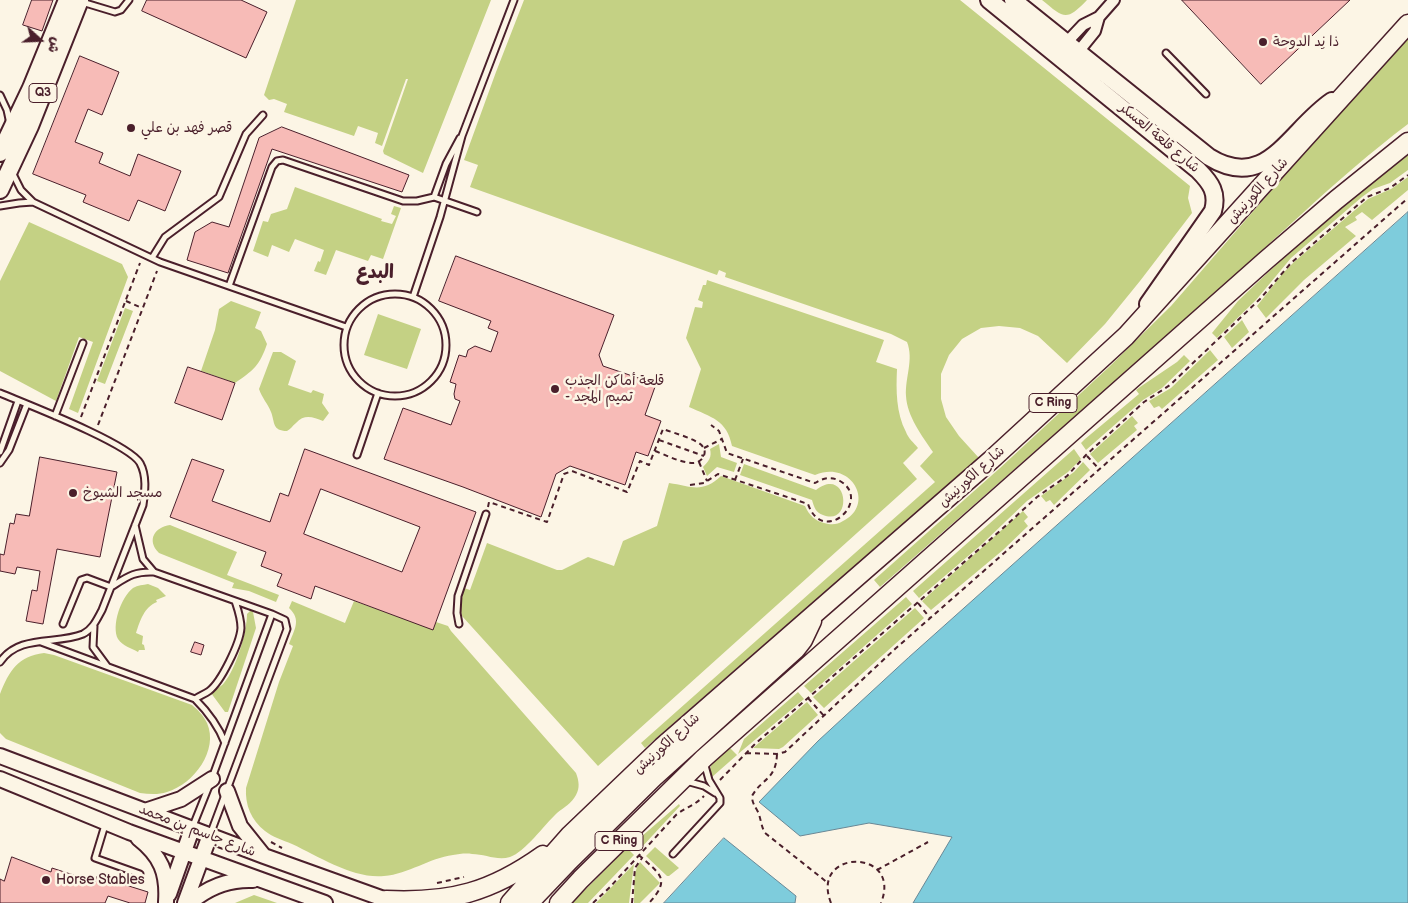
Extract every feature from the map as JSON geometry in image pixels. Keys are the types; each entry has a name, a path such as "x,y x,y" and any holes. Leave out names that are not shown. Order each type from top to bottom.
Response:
{"highway":[{"name":"شارع الكورنيش","path":"510,903 570,835 662,747 991,460 1126,336 1408,24"},
{"name":"C Ring","path":"559,903 704,758 1265,261 1408,142"},
{"path":"529,903 653,778 796,649 803,640 815,614"},
{"path":"391,901 434,902 469,896 519,871 570,835"}],"main road":[{"name":"Q3","path":"0,153 24,104 67,0"},
{"name":"Q3","path":"0,190 30,126 80,0"},
{"name":"شارع قلعة العسكر","path":"989,0 1070,51 1219,163 1234,168 1252,167 1268,160 1312,116 1345,93"},
{"name":"شارع قلعة العسكر","path":"1013,0 1198,170 1210,182 1215,196 1213,211 1208,219 1171,269 1126,336"}],"street":[{"path":"1070,51 1083,25 1099,17 1114,0"},
{"path":"1070,51 1095,31 1099,17"},
{"name":"شارع جاسم بن محمد","path":"0,756 264,856 391,901"},
{"name":"شارع جاسم بن محمد","path":"0,779 129,832 184,850 262,881 325,903"},
{"path":"145,811 180,799 212,779"},
{"path":"227,791 240,826 264,856"},
{"path":"166,902 192,828"},
{"path":"129,832 151,849 160,860 166,879 166,902"},
{"path":"185,903 210,835"},
{"path":"190,903 220,884 239,880 262,881"}],"lane":[{"path":"80,0 115,12 121,10 129,0"},
{"path":"413,297 440,217 443,200 462,136 514,0"},
{"path":"1166,53 1206,94"},
{"path":"0,95 7,110 7,116 12,129"},
{"path":"7,110 24,104"},
{"path":"152,258 164,237 219,197 246,134 263,115"},
{"path":"434,197 451,154 462,136"},
{"path":"229,286 272,167 276,161 283,160 403,201 417,202 434,197 477,212"},
{"path":"11,168 21,190 33,202 160,262 346,327"},
{"path":"0,206 20,202 33,202"},
{"path":"397,294 413,297 427,305 438,317 444,332 446,348 442,364 433,379 419,390 402,396 385,396 368,389 355,378 346,362 343,345 346,327 354,313 366,302 381,296 397,294"},
{"path":"56,416 83,343"},
{"path":"0,393 94,434 129,452 140,464 146,487 143,505 94,626 93,647 107,666"},
{"path":"358,455 378,393"},
{"path":"0,452 18,401"},
{"path":"0,463 9,450 27,404"},
{"path":"459,624 457,613 458,596 486,514"},
{"path":"136,525 143,559 154,572"},
{"path":"63,624 81,580 87,578 111,586 141,571 154,572 286,620 287,629 210,835"},
{"path":"195,698 209,691 223,675 233,652 241,630 240,615 235,601"},
{"path":"192,828 226,743 272,614"},
{"path":"0,662 12,650 38,641 84,634 94,626"},
{"path":"38,641 195,698 218,726 226,743"},
{"path":"0,651 7,653"},
{"path":"673,854 719,805 720,800 707,776 704,758"},
{"path":"680,781 698,784 715,793"},
{"path":"106,822 95,858 140,874"}],"path":[{"path":"717,783 746,753 1002,530 1037,497 1067,476 1086,455 1144,402 1170,385 1260,299 1291,263 1368,197 1390,188 1408,175"},
{"path":"746,753 777,754 785,752 930,618 1408,198"},
{"path":"78,427 144,254"},
{"path":"94,434 160,262"},
{"path":"126,301 142,308"},
{"path":"690,485 704,483 718,474 808,504 813,515 824,521 831,522 842,517 850,507 851,501 848,488 838,480 826,478 815,483 727,453 719,431 711,425"},
{"path":"486,514 490,502 546,522 564,474 572,471 627,492 640,461 650,465 663,429 697,441 704,448 704,456 699,462"},
{"path":"704,448 723,439"},
{"path":"659,440 704,456"},
{"path":"655,451 688,462 699,462"},
{"path":"1086,455 1099,469"},
{"path":"735,480 743,458"},
{"path":"699,462 707,481"},
{"path":"918,602 930,618"},
{"path":"808,698 824,716"},
{"path":"777,754 776,766 771,776 752,796 752,803 758,812 765,833 828,883"},
{"path":"593,903 641,856 678,814 693,806 706,793"},
{"path":"270,842 289,851"},
{"path":"877,870 928,842"},
{"path":"632,903 635,868 641,856"},
{"path":"641,856 659,874 662,882 660,890 649,903"},
{"path":"831,903 827,890 834,871 846,862 859,861 866,862 877,870 881,876 885,889 881,903"},
{"path":"431,884 464,878"}],"green space":[{"path":"296,0 491,0 423,173 384,154 383,151 408,79 406,79 382,146 375,143 378,133 358,126 354,136 284,112 287,104 274,99 269,100 264,95"},
{"path":"524,0 960,0 1190,186 1188,198 1192,213 1105,324 1067,363 1038,336 1020,328 999,326 981,328 962,339 949,355 941,374 941,399 946,417 959,436 979,458 645,748 641,743 935,482 920,466 933,452 916,426 907,403 906,389 910,355 907,342 891,334 725,277 726,273 719,270 717,275 470,187 478,165 464,160"},
{"path":"1042,0 1087,0 1074,12 1065,15 1055,11"},
{"path":"1408,37 1408,124 1354,167 1201,306 880,587 874,580 1000,468 1109,367 1171,306 1322,132"},
{"path":"1408,151 1408,170 1390,183 1373,189 1362,197 1291,258 1256,300 1217,338 1212,333 1238,301 1279,262"},
{"path":"1408,177 1408,190 1372,220 1362,212 1355,217 1357,220 1345,227 1356,236 1304,280 1266,318 1257,306 1294,262 1368,199 1391,189"},
{"path":"295,187 392,224 396,216 391,214 394,206 401,208 383,259 371,255 368,261 336,250 326,275 314,271 318,261 320,262 324,250 295,239 289,252 272,245 268,257 253,251 263,221 268,222 271,214 287,209"},
{"path":"29,222 122,264 128,277 78,413 69,409 93,342 79,337 56,401 0,371 0,281"},
{"path":"707,280 884,340 876,362 897,369 900,417 907,434 918,448 903,463 917,479 598,766 462,616 460,609 464,588 470,590 487,543 557,570 562,570 588,557 614,566 623,541 657,526 669,483 702,487 714,482 721,476 805,506 813,517 827,524 836,524 843,521 853,514 858,505 858,495 855,486 849,478 840,473 828,472 815,475 732,446 726,430 717,420 689,407 701,369 686,338 695,307 702,308 703,302 698,300 703,285 706,285"},
{"path":"231,301 261,312 255,328 261,331 267,344 262,357 255,367 235,383 201,371 215,330 219,309"},
{"path":"125,308 133,311 105,384 97,381"},
{"path":"378,314 421,329 407,369 364,355"},
{"path":"1242,320 1249,332 1232,348 1224,337"},
{"path":"1210,350 1218,360 1162,409 1159,406 1154,408 1149,401 1171,388"},
{"path":"273,352 281,352 296,361 288,385 311,393 313,390 324,394 322,403 329,413 323,421 305,417 287,431 276,428 270,409 259,389"},
{"path":"1184,355 1190,361 1162,388 1143,400 1086,450 1081,443 1085,439 1139,394 1136,390 1177,362"},
{"path":"1132,416 1138,423 1134,426 1137,430 1098,463 1090,454"},
{"path":"719,444 721,457 737,463 734,472 717,467 707,476 703,467 710,459 710,449"},
{"path":"1074,449 1081,459 1068,472 1027,501 981,545 919,598 913,591"},
{"path":"1083,462 1090,470 1054,505 1050,500 1046,502 1041,496 1074,472"},
{"path":"744,464 816,490 827,484 835,485 840,490 843,506 839,513 833,516 823,515 816,509 812,500 740,475"},
{"path":"1023,511 1028,517 1024,521 1028,526 1003,550 931,610 922,601"},
{"path":"170,525 237,552 227,575 279,595 276,602 249,591 232,588 234,583 159,553 153,543 154,535 160,528"},
{"path":"148,584 158,588 166,596 156,600 157,602 149,607 143,615 136,633 143,636 142,644 145,650 139,650 138,652 118,639 116,627 118,612 133,588"},
{"path":"906,597 912,604 811,693 804,686"},
{"path":"292,601 345,623 354,601 433,629 436,622 448,626 576,773 579,787 574,798 522,850 510,857 500,858 477,854 455,855 436,859 393,875 372,876 349,871 268,833 260,827 250,812 246,788 279,682 293,646 289,644 296,625 293,612 289,608"},
{"path":"915,608 924,618 824,708 813,697"},
{"path":"251,610 256,628 228,712 225,712 211,693 224,683 233,669 243,640 247,614"},
{"path":"44,653 192,705 204,718 210,733 210,744 202,765 195,774 177,788 160,794 140,793 6,739 0,733 0,694 3,686 11,672 21,661 27,657"},
{"path":"798,692 804,699 738,754 744,739"},
{"path":"807,702 818,715 783,747 779,749 753,748"},
{"path":"729,747 737,755 712,777 710,768 712,764"},
{"path":"679,804 680,806 640,849 634,843"},
{"path":"655,847 679,868 669,876 646,856"},
{"path":"627,848 634,855 588,903 572,903"},
{"path":"640,862 660,883 640,903 634,903 635,876"},
{"path":"634,864 629,903 596,903"},
{"path":"254,895 277,903 235,903"}],"water":[{"path":"1408,212 1408,903 913,903 952,837 869,823 800,836 759,802 818,741 908,658"},
{"path":"724,838 796,896 795,903 664,903"}],"building":[{"path":"32,0 53,0 42,31 23,25"},
{"path":"147,0 241,0 267,12 246,58 142,11"},
{"name":"ذا نِد الدوحة","path":"1182,0 1350,0 1261,84"},
{"path":"80,56 119,72 102,115 88,109 75,142 103,153 99,163 130,176 138,154 181,171 165,211 138,200 129,221 83,202 86,195 33,174"},
{"path":"282,127 409,175 402,192 272,149 228,273 187,260 195,232 212,222 229,227 259,138"},
{"name":"قلعة أماكن الجذب - تميم المجد","path":"456,256 614,315 599,355 603,366 656,384 645,415 661,421 648,456 636,452 625,485 570,466 556,474 541,517 384,459 403,408 451,425 460,401 455,399 456,384 450,382 459,355 466,357 468,350 475,346 491,352 498,332 488,328 491,321 439,301"},
{"path":"188,367 235,383 222,420 175,403"},
{"path":"305,449 476,512 433,630 315,586 311,599 277,586 282,574 261,566 266,552 170,517 192,459 224,470 212,501 270,522 280,493 288,496","holes":["321,489 420,527 402,572 304,534"]},
{"name":"مسجد الشيوخ","path":"40,457 117,472 100,557 57,549 43,624 26,621 32,590 37,591 40,571 17,567 15,574 0,571 0,554 4,555 10,523 14,524 16,514 29,516"},
{"path":"195,642 204,645 201,655 191,652"},
{"name":"Horse Stables","path":"12,857 51,872 52,868 95,882 97,876 148,892 145,903 130,903 108,896 105,903 0,903 0,879 4,881"}],"place":[{"name":"ذا نِد الدوحة","path":"1263,42"},
{"name":"قصر فهد بن علي","path":"131,128"},
{"name":"قلعة أماكن الجذب - تميم المجد","path":"555,389"},
{"name":"مسجد الشيوخ","path":"73,493"},
{"name":"Horse Stables","path":"46,880"}],"district":[{"name":"البدع","path":"375,273"}]}
